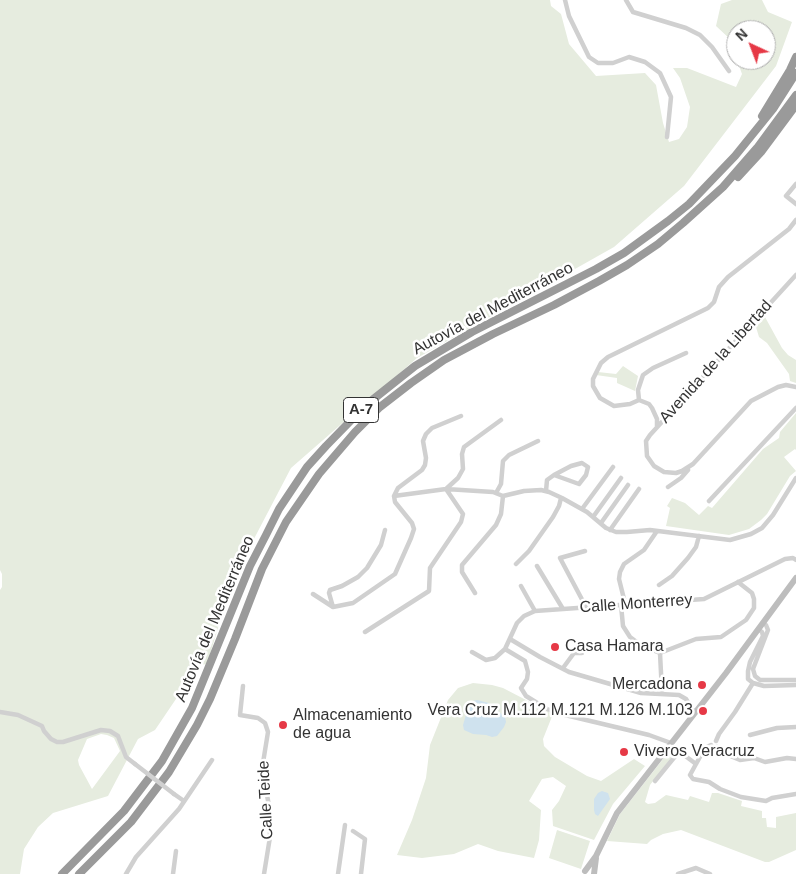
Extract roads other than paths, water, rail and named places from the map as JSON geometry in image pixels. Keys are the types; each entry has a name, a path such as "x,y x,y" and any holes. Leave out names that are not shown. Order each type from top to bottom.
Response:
{"highway":[{"path":"710,182 762,116 796,57"},
{"name":"Autovía del Mediterráneo","path":"62,874 124,810 162,761 192,708 250,566 279,509 307,467 344,426 366,405 415,366 472,332 559,290 624,253 668,221 689,204 754,133 773,109 796,73"},
{"name":"Autovía del Mediterráneo","path":"79,874 131,822 169,772 210,699 262,569 286,522 319,474 355,432 396,395 444,360 599,282 635,260 683,224 739,169 775,125 796,95"},
{"path":"683,224 715,200 740,176 761,152 796,105"}],"main road":[{"path":"583,873 596,856 617,813 796,578"},
{"path":"583,873 594,874 596,856"}],"street":[{"path":"565,0 569,16 590,57 598,63 613,63 629,57 645,62 660,73 671,97 667,137"},
{"path":"626,0 633,12 686,28 700,35 712,47 729,72"},
{"path":"796,184 786,196 796,204"},
{"path":"657,426 657,419 649,404 639,400 630,404 614,406 600,398 592,386 593,379 601,363 608,357 708,308 714,302 719,287 728,277 788,229 796,220"},
{"name":"Avenida de la Libertad","path":"693,464 682,471 664,472 653,465 647,456 646,441 657,426 796,275"},
{"path":"639,400 638,390 643,375 653,368 686,353"},
{"path":"668,487 681,478 751,401 778,387 786,385 796,387"},
{"path":"709,501 796,408"},
{"path":"313,594 333,607 353,603 395,574 414,529 412,523 395,502 394,496 398,488 422,470 425,465 426,458 423,441 426,434 432,428 461,416"},
{"path":"446,489 458,478 463,469 464,448 501,420"},
{"path":"496,493 502,484 503,461 509,455 538,441"},
{"path":"546,491 547,480 554,475 571,466 582,463 588,467 586,475 578,484 554,475"},
{"path":"582,509 613,467"},
{"path":"594,517 621,478"},
{"path":"394,496 446,489 496,493 503,496 524,491 546,491 582,509 610,530 627,532 650,530 730,540 751,534 762,528 773,515 796,478"},
{"path":"600,523 628,485"},
{"path":"365,632 429,591 430,568 439,552 455,532 463,514 446,489"},
{"path":"610,530 639,489"},
{"path":"475,593 462,572 462,565 496,525 501,514 503,496"},
{"path":"516,564 537,540 553,517 561,498"},
{"path":"333,607 329,593 330,590 358,577 381,545 385,530"},
{"path":"657,531 644,550 624,564 619,579 624,598 621,605 623,626 630,636 642,646 660,654 696,639 721,637 746,620 754,608 752,593 738,582"},
{"path":"660,585 672,576 688,558 696,547 699,536"},
{"path":"585,551 560,558 586,607"},
{"name":"Calle Monterrey","path":"505,649 517,623 524,616 535,612 704,599 785,560 793,558 796,560"},
{"path":"537,566 563,609"},
{"path":"521,586 535,612"},
{"path":"763,623 768,630 753,669 755,676 753,683 719,734 715,744 705,748 690,775 696,781 709,782 720,789 742,797 766,801 772,798 796,794"},
{"path":"747,690 750,662 763,636 762,632 758,629"},
{"path":"510,639 569,672 641,693 678,695 686,699 694,712"},
{"path":"472,652 486,660 496,658 505,649 525,661 528,672 527,679 521,688 526,696 547,709 671,743"},
{"path":"563,668 574,653 582,653"},
{"path":"660,654 662,693"},
{"path":"755,676 760,680 796,680"},
{"path":"748,679 753,683 764,686 796,685"},
{"name":"Calle Teide","path":"243,686 240,715 258,718 265,723 268,732 262,769 270,811 270,837 264,874"},
{"path":"0,712 18,715 42,726 48,735 57,742 63,742 101,730 110,731 118,736 126,757 184,802"},
{"path":"750,735 777,728 796,727"},
{"path":"715,744 728,755 740,760 754,758 765,762 796,758"},
{"path":"655,781 677,754 684,755 696,764"},
{"path":"126,874 136,858 184,802 212,760"},
{"path":"338,874 345,825"},
{"path":"353,831 365,840 361,874"},
{"path":"173,874 176,851"},
{"path":"678,874 696,868 710,874"}],"water":[{"path":"477,700 489,703 505,717 504,727 497,736 473,734 464,730 463,725 469,705"},
{"path":"602,791 608,793 610,799 598,816 594,810 594,799"}],"place":[{"name":"Casa Hamara","path":"555,647"},
{"name":"Mercadona","path":"702,685"},
{"name":"Vera Cruz M.112 M.121 M.126 M.103","path":"703,711"},
{"name":"Almacenamiento de agua","path":"283,725"},
{"name":"Viveros Veracruz","path":"624,752"}]}
